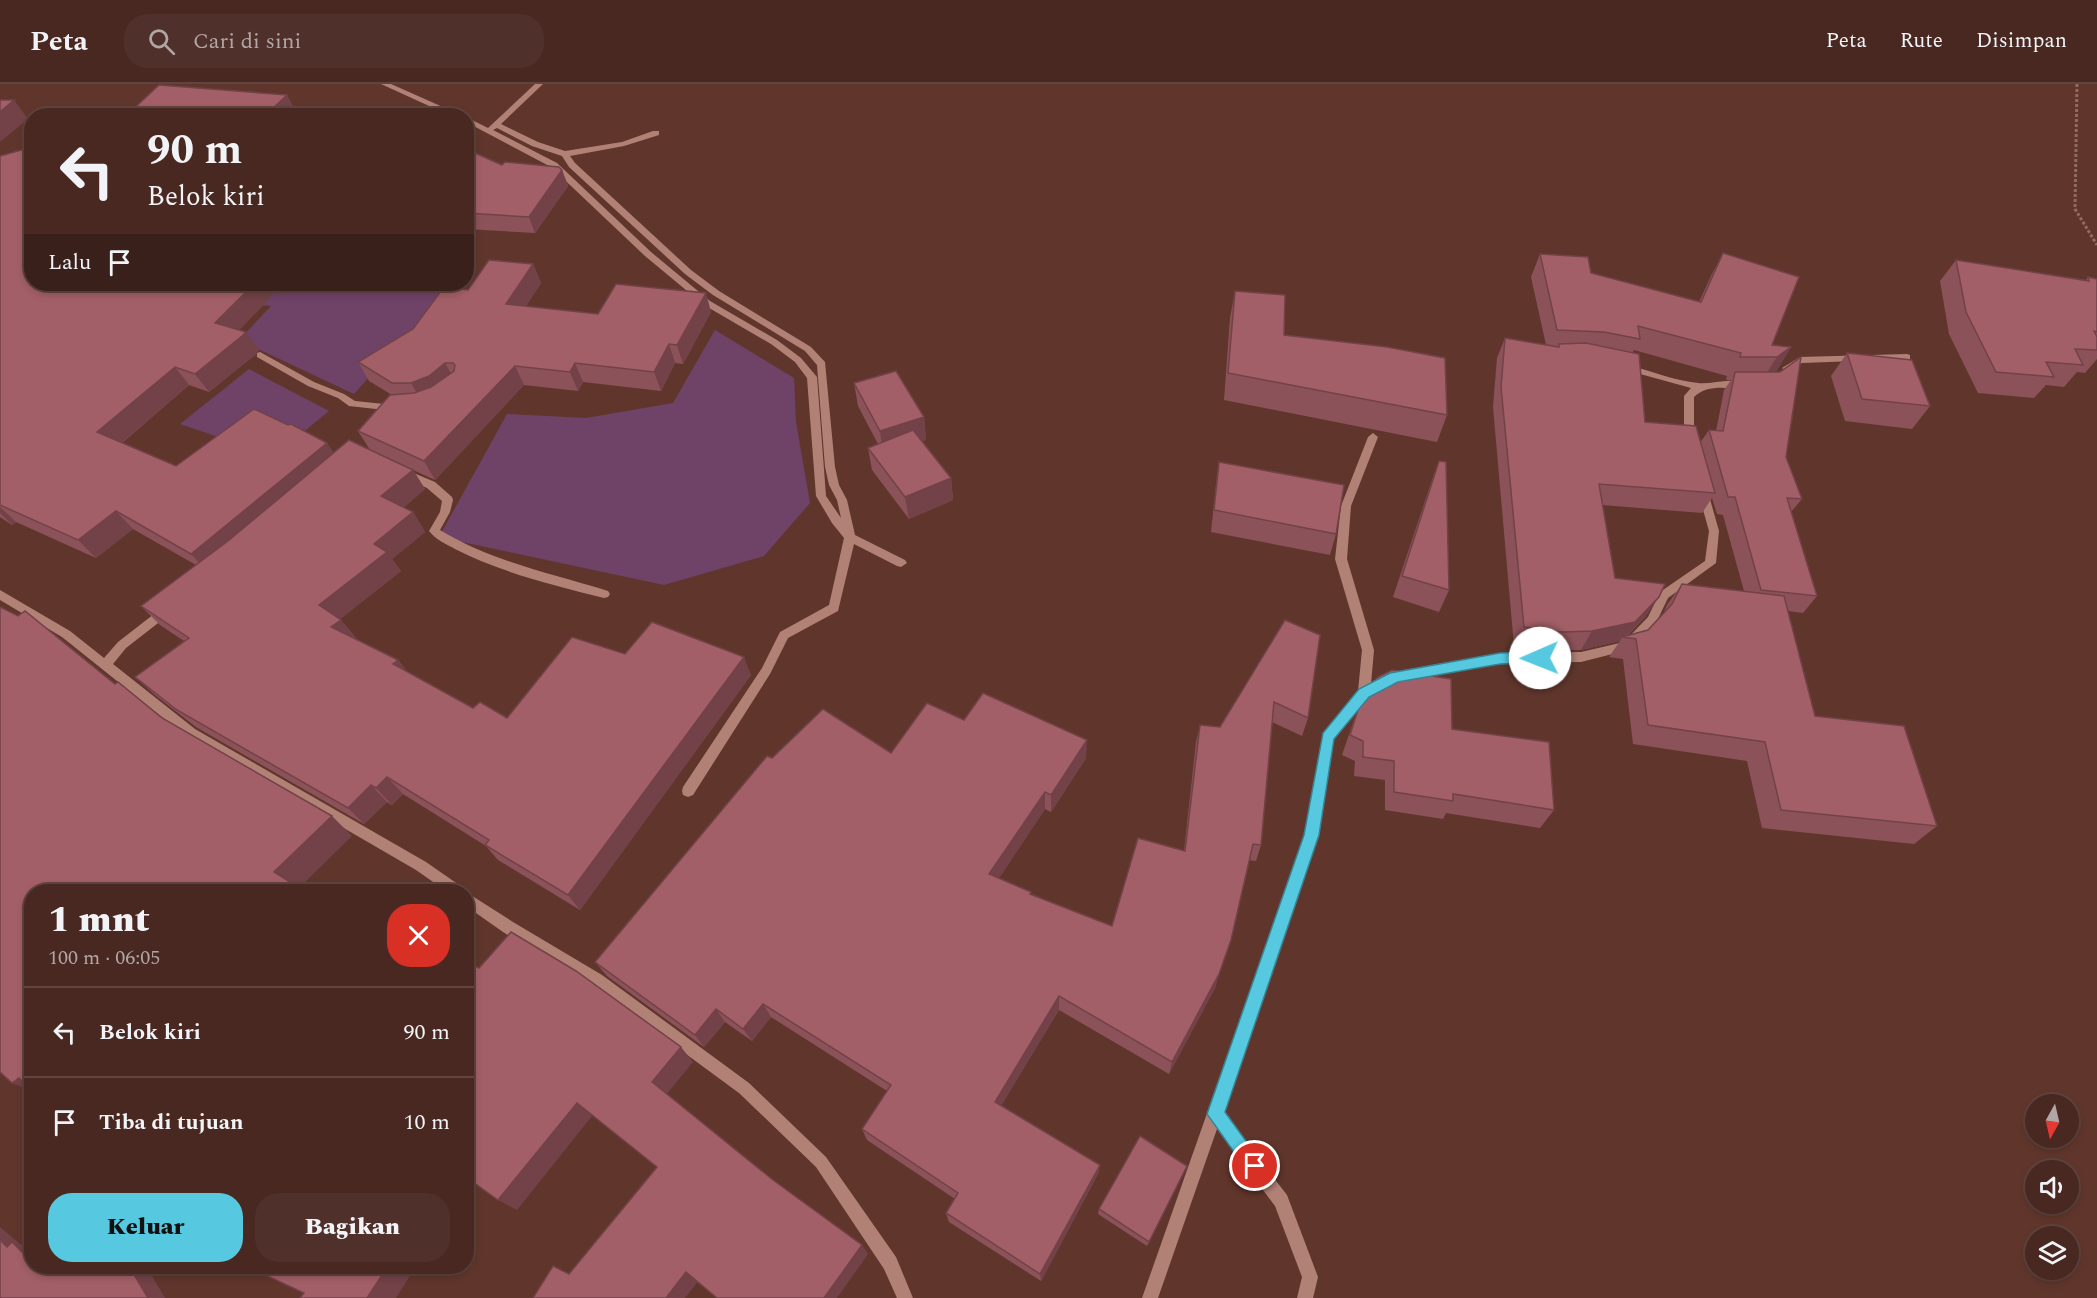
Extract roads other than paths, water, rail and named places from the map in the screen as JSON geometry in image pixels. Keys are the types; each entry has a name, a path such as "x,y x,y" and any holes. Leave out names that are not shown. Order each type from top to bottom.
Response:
{"street":[{"path":"385,84 440,108"},
{"path":"493,127 539,84"},
{"path":"474,121 565,153 624,144 656,133"},
{"path":"493,127 554,165 648,254 706,303 774,342 798,360 812,377 821,495 836,520 850,537 901,563"},
{"path":"565,153 572,165 688,272 808,349 822,364 830,467 834,485 842,500 850,537 834,608 784,634 766,671 688,791"},
{"path":"260,355 311,384 341,396 353,404 395,411"},
{"path":"1777,376 1800,360 1906,357"},
{"path":"1620,366 1699,387 1756,386"},
{"path":"1694,459 1688,438 1689,396 1699,387"},
{"path":"1364,693 1368,650 1341,559 1346,506 1373,437"},
{"path":"391,466 430,485 448,500 445,512 435,531 454,546 497,564 604,594"},
{"path":"1150,1298 1312,835 1328,737 1364,693 1395,677 1500,658 1581,657 1628,646 1652,620 1664,595 1710,563 1714,531 1700,480"},
{"path":"0,594 66,634 191,733 421,866 447,884"},
{"path":"105,665 122,645 173,605"},
{"path":"474,904 508,927 597,980 744,1088 821,1162 890,1263 905,1298"},
{"path":"1215,1114 1281,1201 1310,1277 1305,1298"}]}
